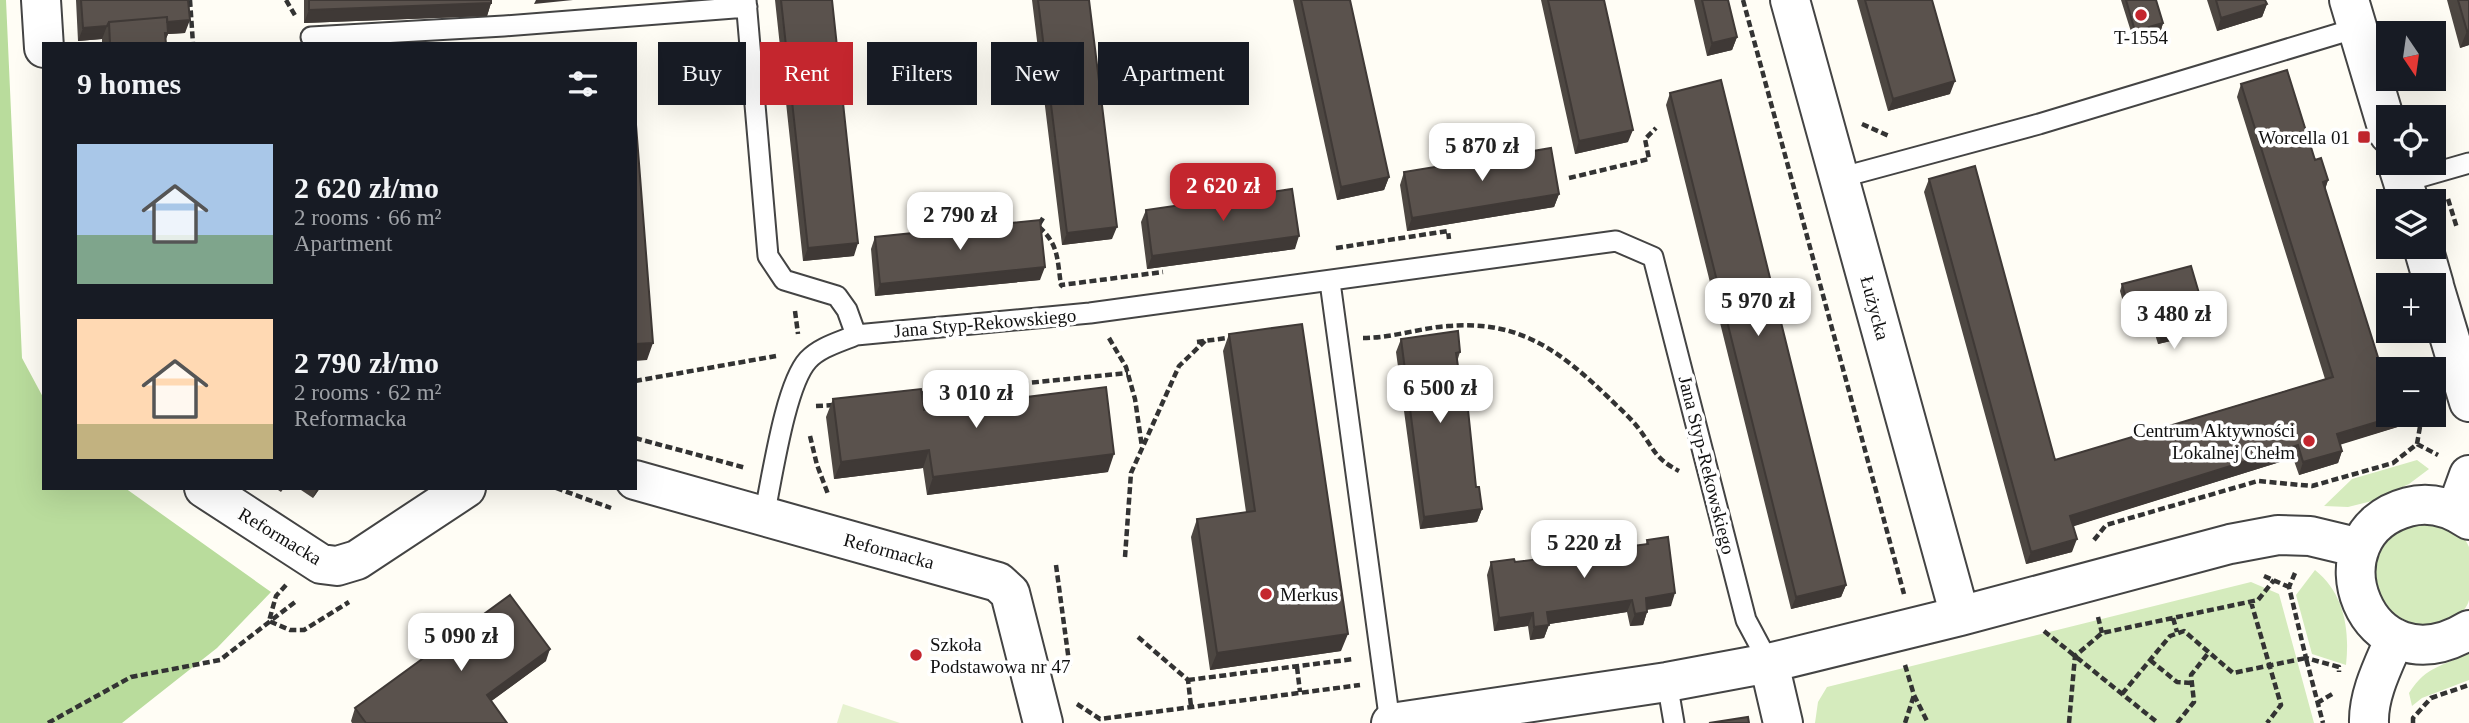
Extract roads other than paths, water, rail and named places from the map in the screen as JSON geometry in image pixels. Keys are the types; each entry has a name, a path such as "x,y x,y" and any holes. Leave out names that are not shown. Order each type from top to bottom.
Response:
{"street":[{"path":"41,0 44,42"},
{"name":"Łużycka","path":"1790,0 1959,616"},
{"path":"2353,14 2380,105"},
{"path":"2446,326 2469,402"},
{"path":"2454,465 2463,515"},
{"name":"Reformacka","path":"637,481 998,582 1010,593 1043,723"},
{"name":"Reformacka","path":"207,490 321,564 337,566 357,559 463,490"},
{"path":"2463,515 2438,505 2419,504 2400,509 2369,532 2360,548 2355,569 2357,590 2364,609 2377,626 2395,638 2414,644 2434,644 2454,639 2469,630"},
{"path":"1388,711 1667,682 1769,663 2230,544 2278,535 2310,536 2360,548"},
{"path":"2369,723 2368,713 2376,685 2395,638"},
{"path":"1769,663 1783,723"}],"lane":[{"path":"311,37 504,35 747,4 768,256 784,280 837,296 847,310 856,335"},
{"path":"1839,178 2039,124 2353,14"},
{"path":"2403,182 2469,163"},
{"name":"Jana Styp-Rekowskiego","path":"764,516 797,404 797,375 809,358 856,335 1090,313 1616,241 1653,257 1746,620 1769,663"},
{"path":"1329,282 1388,711"},
{"path":"1667,682 1674,723"}],"place":[{"name":"T-1554","path":"2141,15"},
{"name":"Worcella 01","path":"2364,137"},
{"name":"Centrum Aktywności Lokalnej Chełm","path":"2309,441"},
{"name":"Merkus","path":"1266,594"},
{"name":"Szkoła Podstawowa nr 47","path":"916,655"}]}
